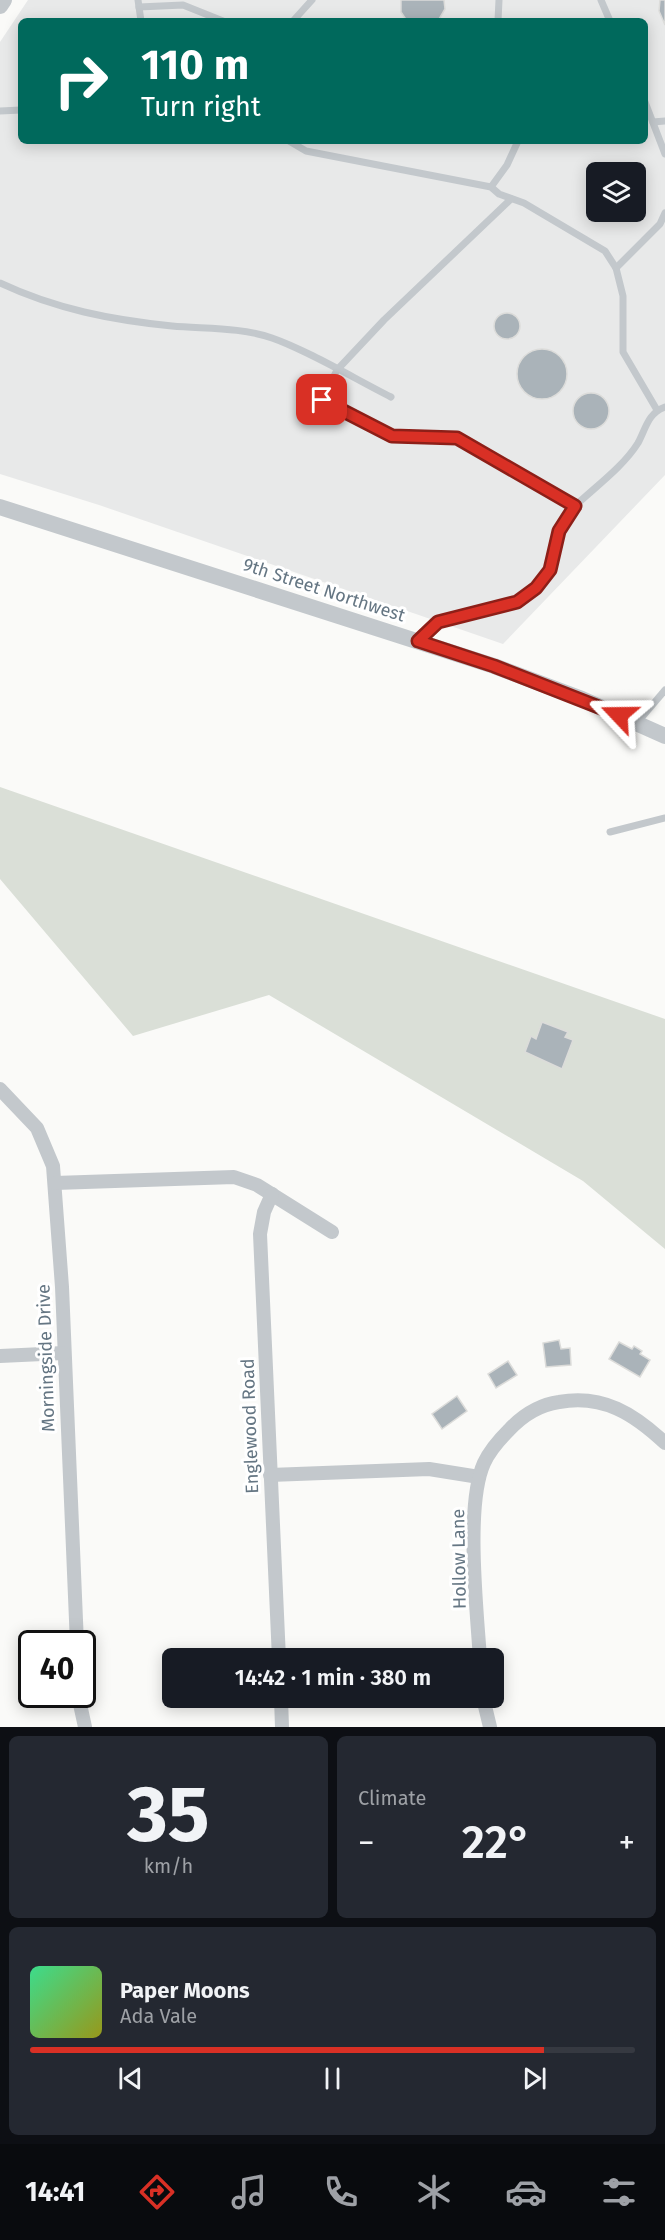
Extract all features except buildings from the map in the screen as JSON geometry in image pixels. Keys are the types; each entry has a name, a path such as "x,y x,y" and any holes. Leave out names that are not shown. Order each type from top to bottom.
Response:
{"street":[{"path":"0,6 4,0"},
{"name":"9th Street Northwest","path":"0,507 494,666 665,736"},
{"name":"Morningside Drive","path":"0,1089 37,1128 50,1154 55,1183 76,1630"},
{"path":"55,1183 223,1176 245,1180 272,1194 332,1233"},
{"name":"Englewood Road","path":"272,1194 264,1212 260,1234 278,1648"},
{"path":"0,1356 63,1353"},
{"name":"Hollow Lane","path":"480,1648 474,1523 479,1478 494,1445 518,1420 538,1407 561,1401 603,1402 616,1407 634,1416 665,1443"},
{"path":"270,1475 429,1469 479,1478"},
{"path":"81,1708 85,1727"},
{"path":"281,1708 282,1727"},
{"path":"485,1708 490,1727"}],"lane":[{"path":"295,18 312,0"},
{"path":"498,18 499,0"},
{"path":"602,0 609,18"},
{"path":"138,4 183,5 216,18"},
{"path":"0,111 18,110"},
{"path":"648,110 665,154"},
{"path":"653,122 665,121"},
{"path":"294,144 306,152 491,187 499,194 524,203 605,251 616,268 623,296 623,352 657,410"},
{"path":"491,187 507,165 517,144"},
{"path":"511,199 384,320 337,370 322,400 392,436 457,438 575,506"},
{"path":"616,268 660,224 665,213"},
{"path":"0,283 79,313 131,322 226,330 272,338 391,397"},
{"path":"418,641 438,622 517,602 536,588 550,570 559,531 575,506 637,444 648,420 657,410 665,407"},
{"path":"637,723 665,690"},
{"path":"610,832 665,818"}],"shaded area":[{"path":"28,0 665,0 665,475 503,644 99,505 0,474 0,42"},
{"path":"0,787 665,1019 665,1249 583,1181 269,995 133,1036 0,879"}],"route":[{"path":"322,400 392,436 457,438 575,506 559,531 550,570 536,588 517,602 438,622 418,641 494,666 619,715"}]}
